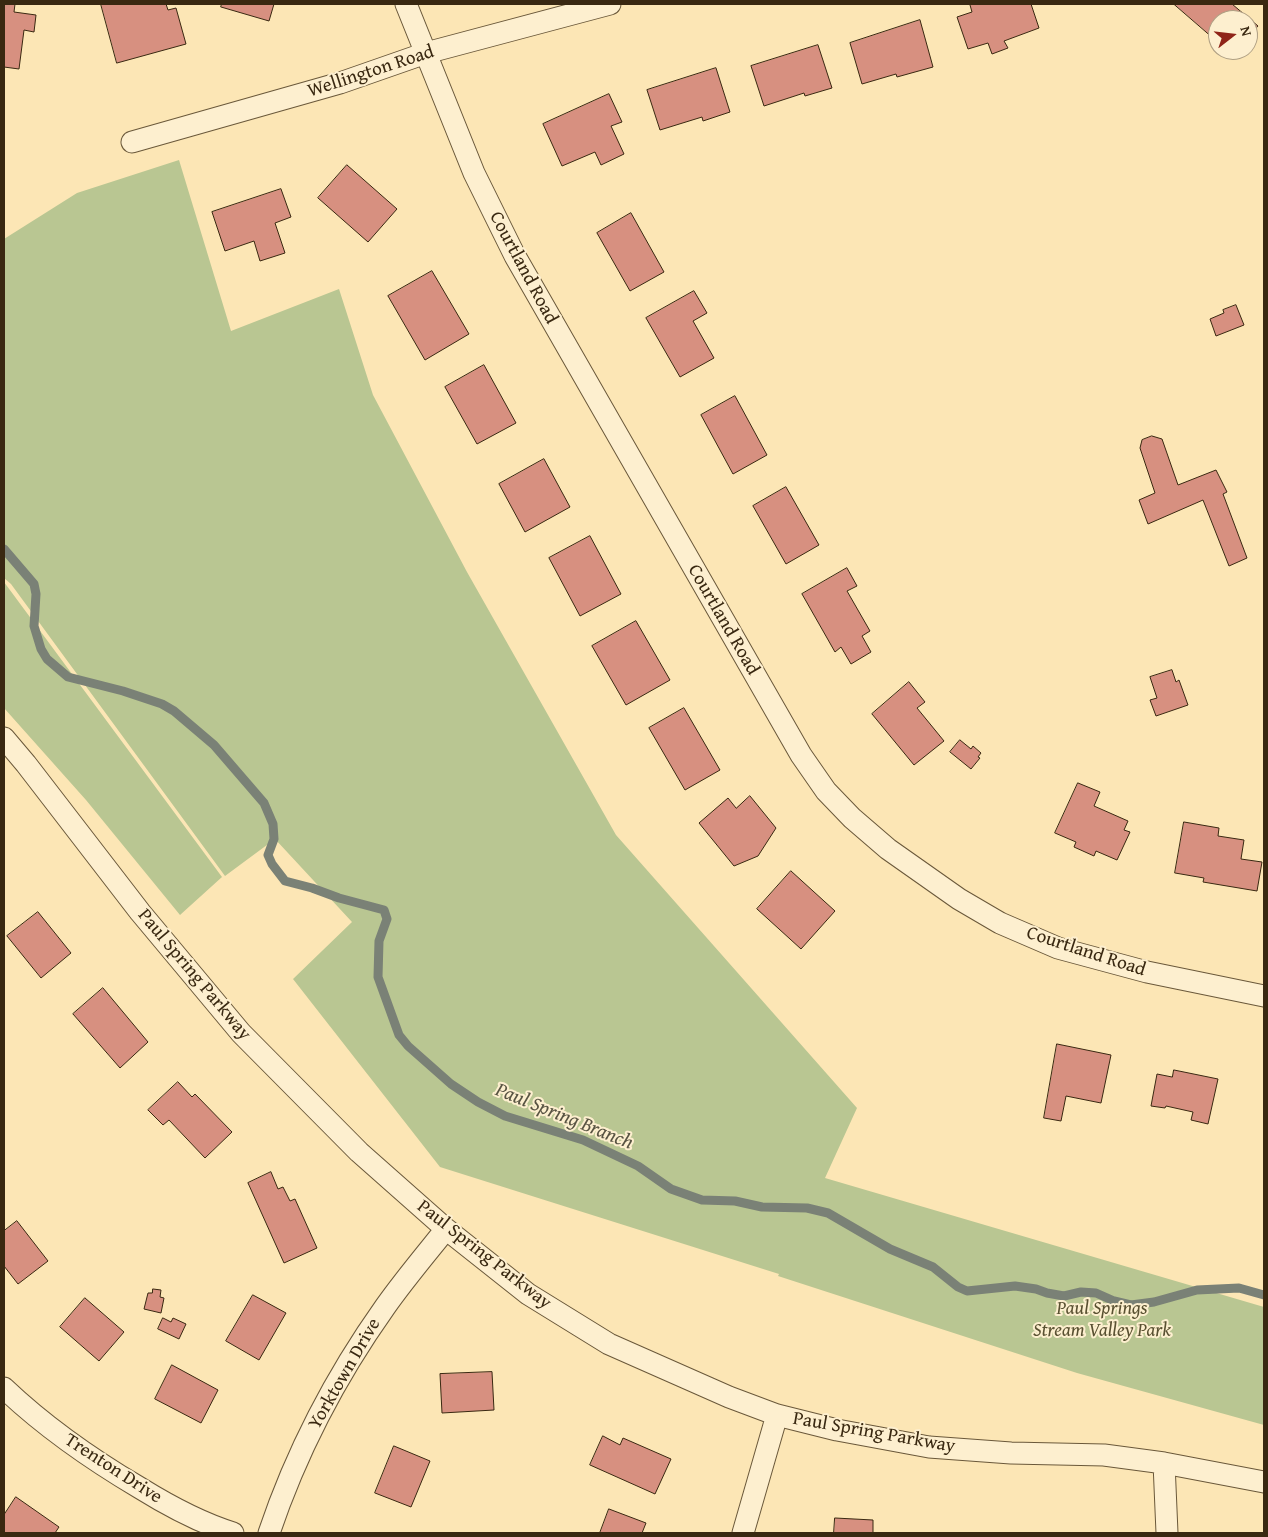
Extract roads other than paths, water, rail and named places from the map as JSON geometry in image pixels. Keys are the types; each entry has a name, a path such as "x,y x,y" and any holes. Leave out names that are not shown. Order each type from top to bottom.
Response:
{"street":[{"name":"Courtland Road","path":"406,4 474,172 515,256 801,755 826,791 852,818 888,849 958,899 1000,923 1058,948 1147,972 1264,996"},
{"name":"Wellington Road","path":"132,142 340,83 426,53 610,4"},
{"name":"Paul Spring Parkway","path":"4,738 140,912 241,1033 359,1152 446,1229 528,1294 609,1344 729,1397 777,1415 836,1430 929,1447 1011,1453 1104,1455 1164,1463 1264,1482"},
{"name":"Yorktown Drive","path":"269,1533 283,1491 304,1444 351,1358 386,1305 446,1229"},
{"name":"Trenton Drive","path":"4,1388 25,1408 96,1463 165,1503 221,1530 233,1533"},
{"path":"743,1533 777,1415"},
{"path":"1164,1463 1167,1533"}],"waterway":[{"name":"Paul Spring Branch","path":"4,549 34,584 36,594 34,626 41,649 47,659 68,677 123,691 162,704 174,711 214,745 264,803 273,824 274,839 268,855 272,864 285,881 384,910 387,919 379,941 378,977 399,1035 408,1046 451,1084 478,1102 505,1116 583,1140 638,1166 671,1189 702,1200 735,1201 762,1207 807,1208 828,1213 890,1249 933,1267 958,1287 967,1291 1015,1286 1064,1296 1081,1292 1096,1293 1114,1301 1131,1305 1154,1302 1197,1290 1239,1288 1264,1295"}],"park label":[{"name":"Paul Springs Stream Valley Park","path":"1102,1320"}]}
